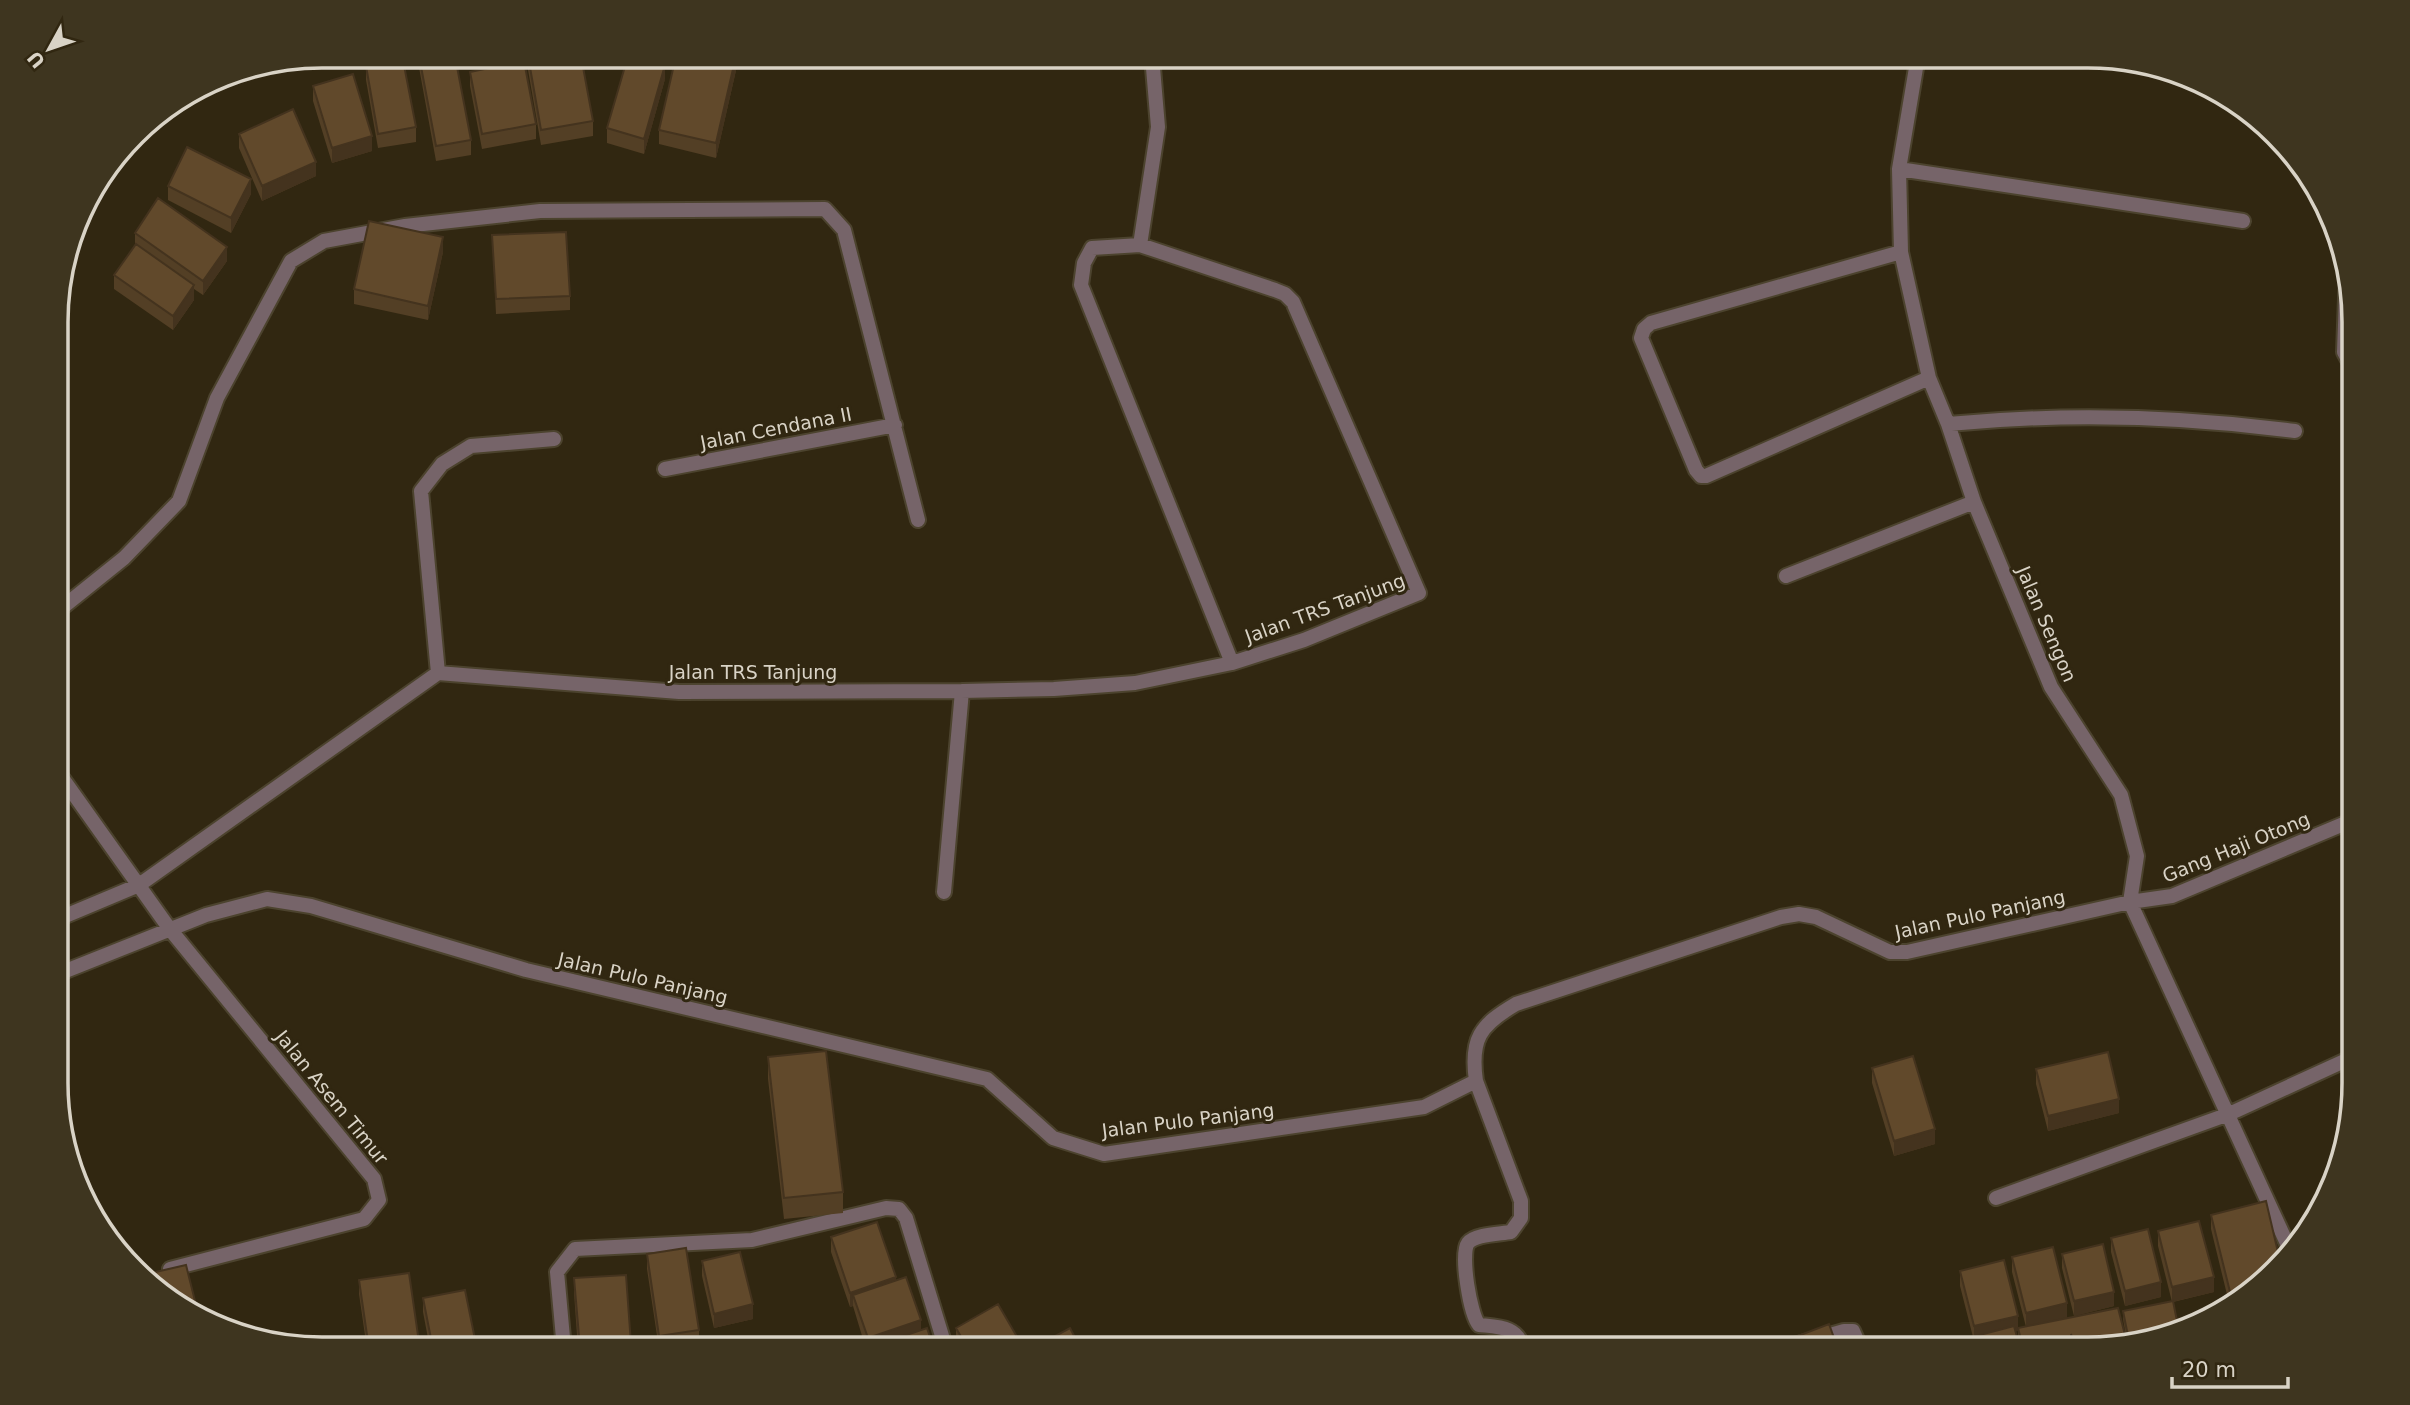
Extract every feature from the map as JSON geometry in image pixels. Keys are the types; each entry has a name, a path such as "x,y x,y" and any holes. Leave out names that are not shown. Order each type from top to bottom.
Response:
{"street":[{"path":"1153,68 1158,127 1140,246 1092,248 1084,263 1081,285 1232,663"},
{"name":"Jalan Sengon","path":"1916,68 1899,169 1900,252 1929,378 1948,424 1974,502 2051,687 2121,795 2137,856 2130,902"},
{"path":"1899,169 2243,221"},
{"path":"68,603 124,558 180,501 217,398 291,261 324,241 405,226 540,211 825,209 844,230 918,520"},
{"name":"Jalan TRS Tanjung","path":"438,673 679,692 962,691 1054,689 1135,683 1232,663 1304,640 1419,593 1293,302 1285,294 1275,290 1140,246"},
{"path":"1900,252 1651,323 1641,338 1696,470 1701,475 1929,378"},
{"path":"1948,424 2147,417 2295,431"},
{"name":"Jalan Cendana II","path":"665,469 895,425"},
{"path":"68,915 139,885 438,673 421,491 442,464 471,446 554,439"},
{"path":"1786,576 1974,502"},
{"path":"944,892 962,691"},
{"path":"68,786 169,928"},
{"name":"Gang Haji Otong","path":"2130,902 2172,896 2342,825"},
{"name":"Jalan Pulo Panjang","path":"68,970 206,915 267,899 311,906 526,970 987,1079 1053,1138 1104,1154 1424,1107 1476,1081 1472,1056 1479,1035 1494,1017 1516,1004 1781,917 1799,914 1816,917 1890,953 1907,952 2130,902"},
{"path":"2130,902 2286,1241"},
{"name":"Jalan Asem Timur","path":"162,1272 364,1219 379,1200 374,1179 169,928"},
{"path":"1996,1198 2229,1114 2342,1062"},
{"path":"1476,1081 1521,1201 1521,1218 1511,1232 1473,1239 1467,1244 1464,1256 1472,1313 1479,1325 1505,1328 1515,1332 1519,1337"},
{"path":"563,1337 557,1272 575,1249 752,1240 886,1208 899,1209 906,1219 942,1337"},
{"path":"1823,1337 1844,1331 1853,1331 1856,1337"}],"building":[{"path":"366,68 405,68 416,127 378,134"},
{"path":"421,68 457,68 471,140 436,146"},
{"path":"490,68 525,68 536,124 482,134 470,72"},
{"path":"530,68 583,68 593,121 541,130"},
{"path":"624,68 664,68 644,139 607,128"},
{"path":"673,68 733,68 716,143 659,130"},
{"path":"353,74 372,136 332,148 313,86"},
{"path":"293,109 316,162 262,186 239,134"},
{"path":"187,147 251,179 231,218 168,186"},
{"path":"158,198 227,247 203,281 135,233"},
{"path":"369,221 443,237 428,306 354,289"},
{"path":"566,232 570,296 496,299 492,235"},
{"path":"136,244 194,285 173,316 114,275"},
{"path":"826,1051 843,1192 784,1198 768,1057"},
{"path":"2108,1052 2119,1099 2048,1116 2036,1069"},
{"path":"1913,1056 1935,1129 1894,1141 1872,1068"},
{"path":"2266,1201 2278,1251 2230,1293 2211,1215"},
{"path":"2199,1221 2214,1277 2172,1287 2158,1231"},
{"path":"877,1222 896,1277 850,1293 831,1237"},
{"path":"2148,1229 2161,1282 2125,1291 2111,1238"},
{"path":"2103,1244 2114,1292 2074,1301 2062,1254"},
{"path":"2053,1247 2067,1303 2026,1313 2012,1257"},
{"path":"686,1248 699,1330 659,1336 647,1254"},
{"path":"740,1252 753,1304 714,1314 702,1261"},
{"path":"2004,1260 2018,1316 1974,1326 1960,1271"},
{"path":"186,1265 196,1303 181,1294 154,1272"},
{"path":"409,1273 418,1337 367,1337 359,1280"},
{"path":"626,1275 630,1337 579,1337 574,1278"},
{"path":"906,1277 921,1320 868,1337 853,1295"},
{"path":"465,1290 475,1337 431,1337 423,1298"},
{"path":"2173,1301 2177,1320 2128,1334 2123,1311"},
{"path":"998,1304 1017,1337 961,1337 956,1328"},
{"path":"2118,1308 2125,1334 2020,1337 2018,1328"},
{"path":"1829,1324 1834,1337 1795,1337"},
{"path":"2014,1326 2017,1337 1972,1337"},
{"path":"927,1328 930,1337 900,1337"},
{"path":"1070,1328 1075,1337 1053,1337"}]}
